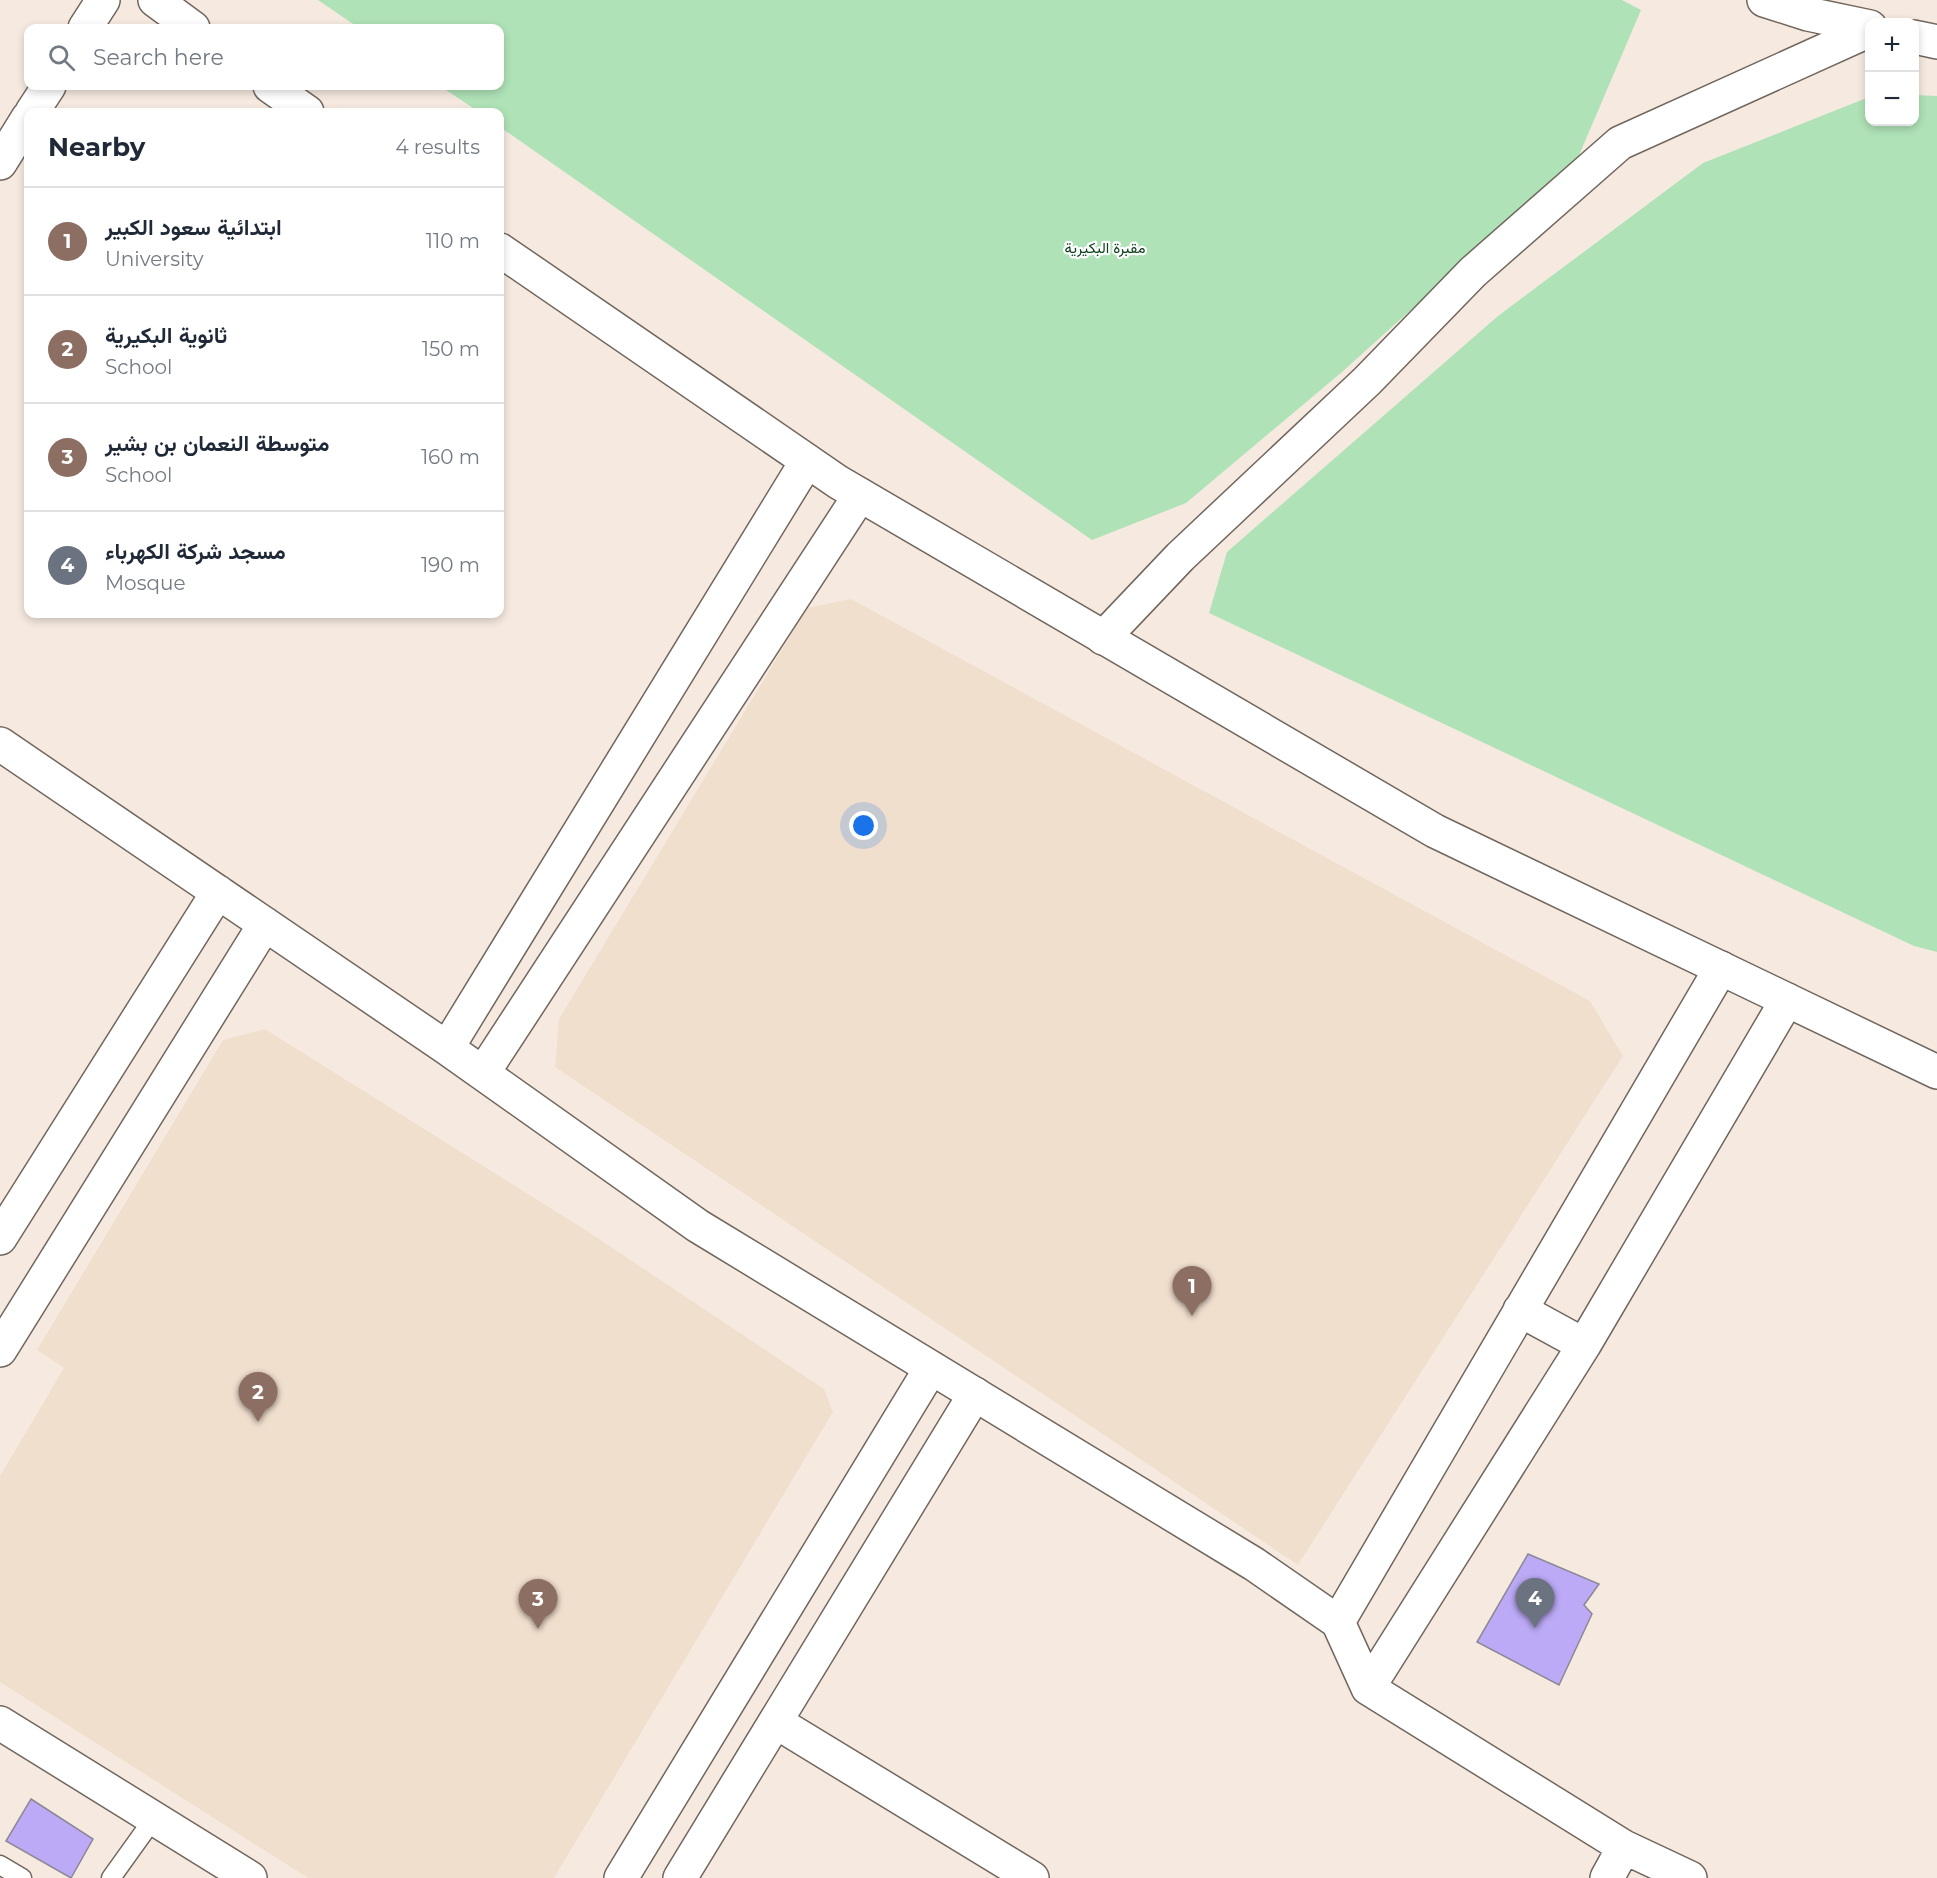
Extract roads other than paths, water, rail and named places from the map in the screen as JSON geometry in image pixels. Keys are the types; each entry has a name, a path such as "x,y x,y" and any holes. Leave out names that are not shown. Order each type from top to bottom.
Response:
{"street":[{"path":"88,24 103,0"},
{"path":"155,0 188,24"},
{"path":"1764,0 1865,28"},
{"path":"1103,638 1180,558 1367,381 1473,272 1620,144 1865,31"},
{"path":"1919,38 1937,42"},
{"path":"35,108 46,90"},
{"path":"276,90 301,108"},
{"path":"0,163 24,124"},
{"path":"504,253 860,495 1436,831 1937,1072"},
{"path":"447,1048 807,461"},
{"path":"483,1073 860,495"},
{"path":"0,744 447,1048 698,1226 1254,1564 1338,1622 1368,1688 1624,1847 1690,1878"},
{"path":"0,1238 11,1195 218,892"},
{"path":"0,1350 265,924"},
{"path":"1338,1622 1721,968"},
{"path":"1368,1688 1584,1345 1787,1000"},
{"path":"1520,1310 1584,1345"},
{"path":"621,1878 931,1368"},
{"path":"680,1878 975,1394"},
{"path":"776,1722 1032,1878"},
{"path":"0,1723 250,1878"},
{"path":"1607,1878 1624,1847"}],"lane":[{"path":"111,1878 154,1818"},
{"path":"0,1865 22,1878"}],"place":[{"name":"ابتدائية سعود الكبير","path":"1192,1316"},
{"name":"ثانوية البكيرية","path":"258,1422"},
{"name":"مسجد شركة الكهرباء","path":"1535,1628"},
{"name":"متوسطة النعمان بن بشير","path":"538,1629"}],"park label":[{"name":"مقبرة البكيرية","path":"1105,247"}]}
